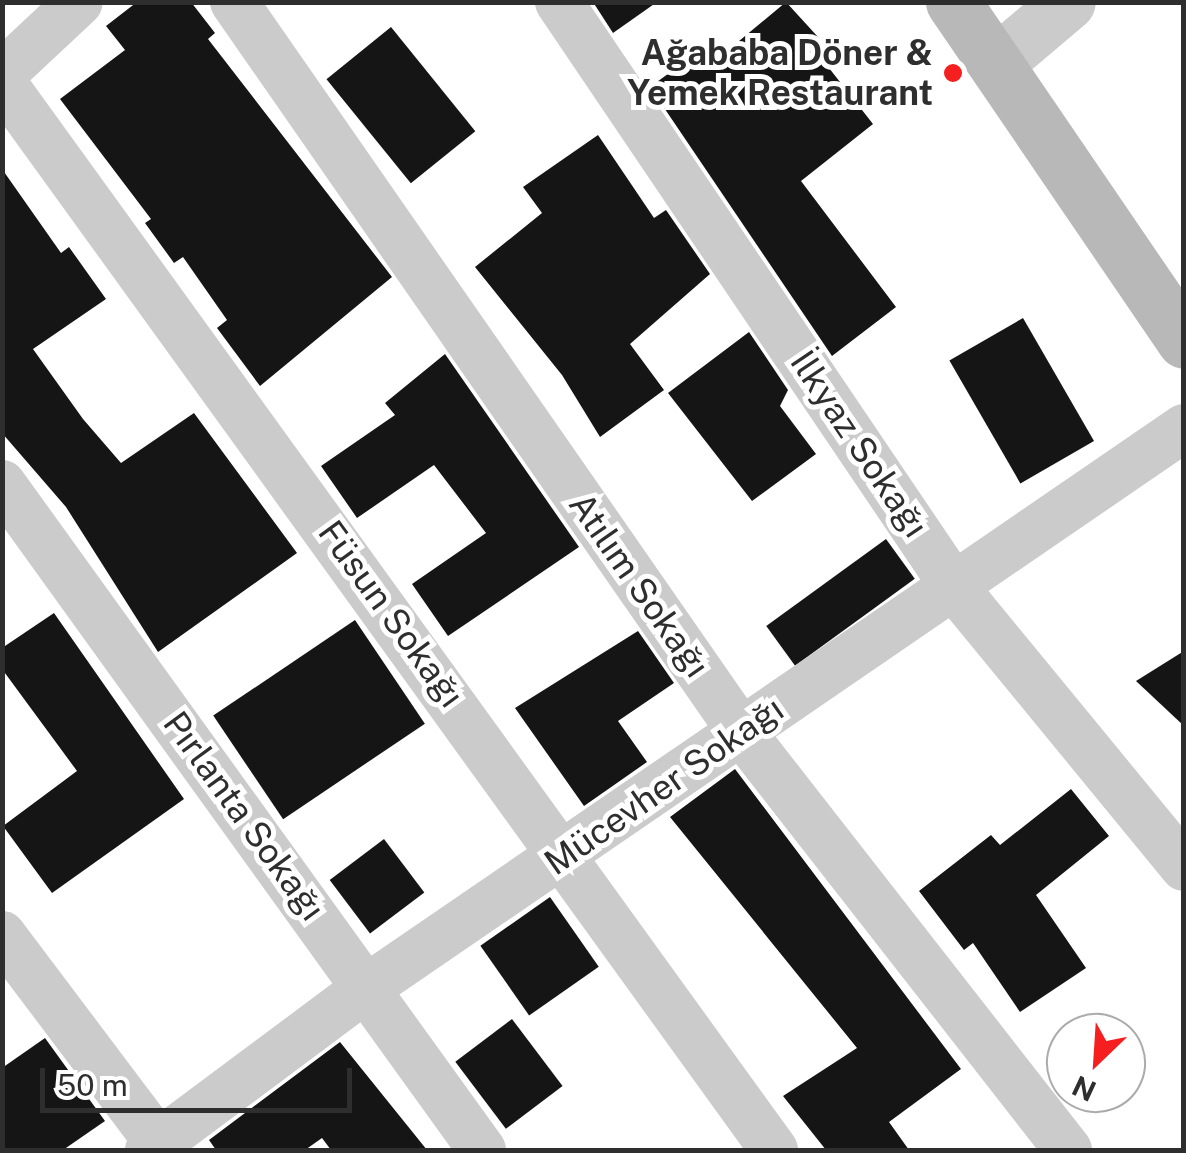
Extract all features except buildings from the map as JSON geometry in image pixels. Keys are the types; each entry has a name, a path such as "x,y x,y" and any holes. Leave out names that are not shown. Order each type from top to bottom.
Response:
{"main road":[{"path":"953,2 1184,341"}],"street":[{"path":"2,74 79,2"},
{"name":"Atılım Sokağı","path":"234,2 740,730 1068,1150"},
{"name":"İlkyaz Sokağı","path":"559,2 956,588 1184,868"},
{"path":"996,63 1068,2"},
{"name":"Füsun Sokağı","path":"2,82 567,855 774,1150"},
{"name":"Mücevher Sokağı","path":"157,1148 368,987 567,855 740,730 956,588 1184,428"},
{"name":"Pırlanta Sokağı","path":"2,484 482,1150"},
{"path":"2,935 157,1148"}],"place":[{"name":"Ağababa Döner & Yemek Restaurant","path":"953,73"}]}
